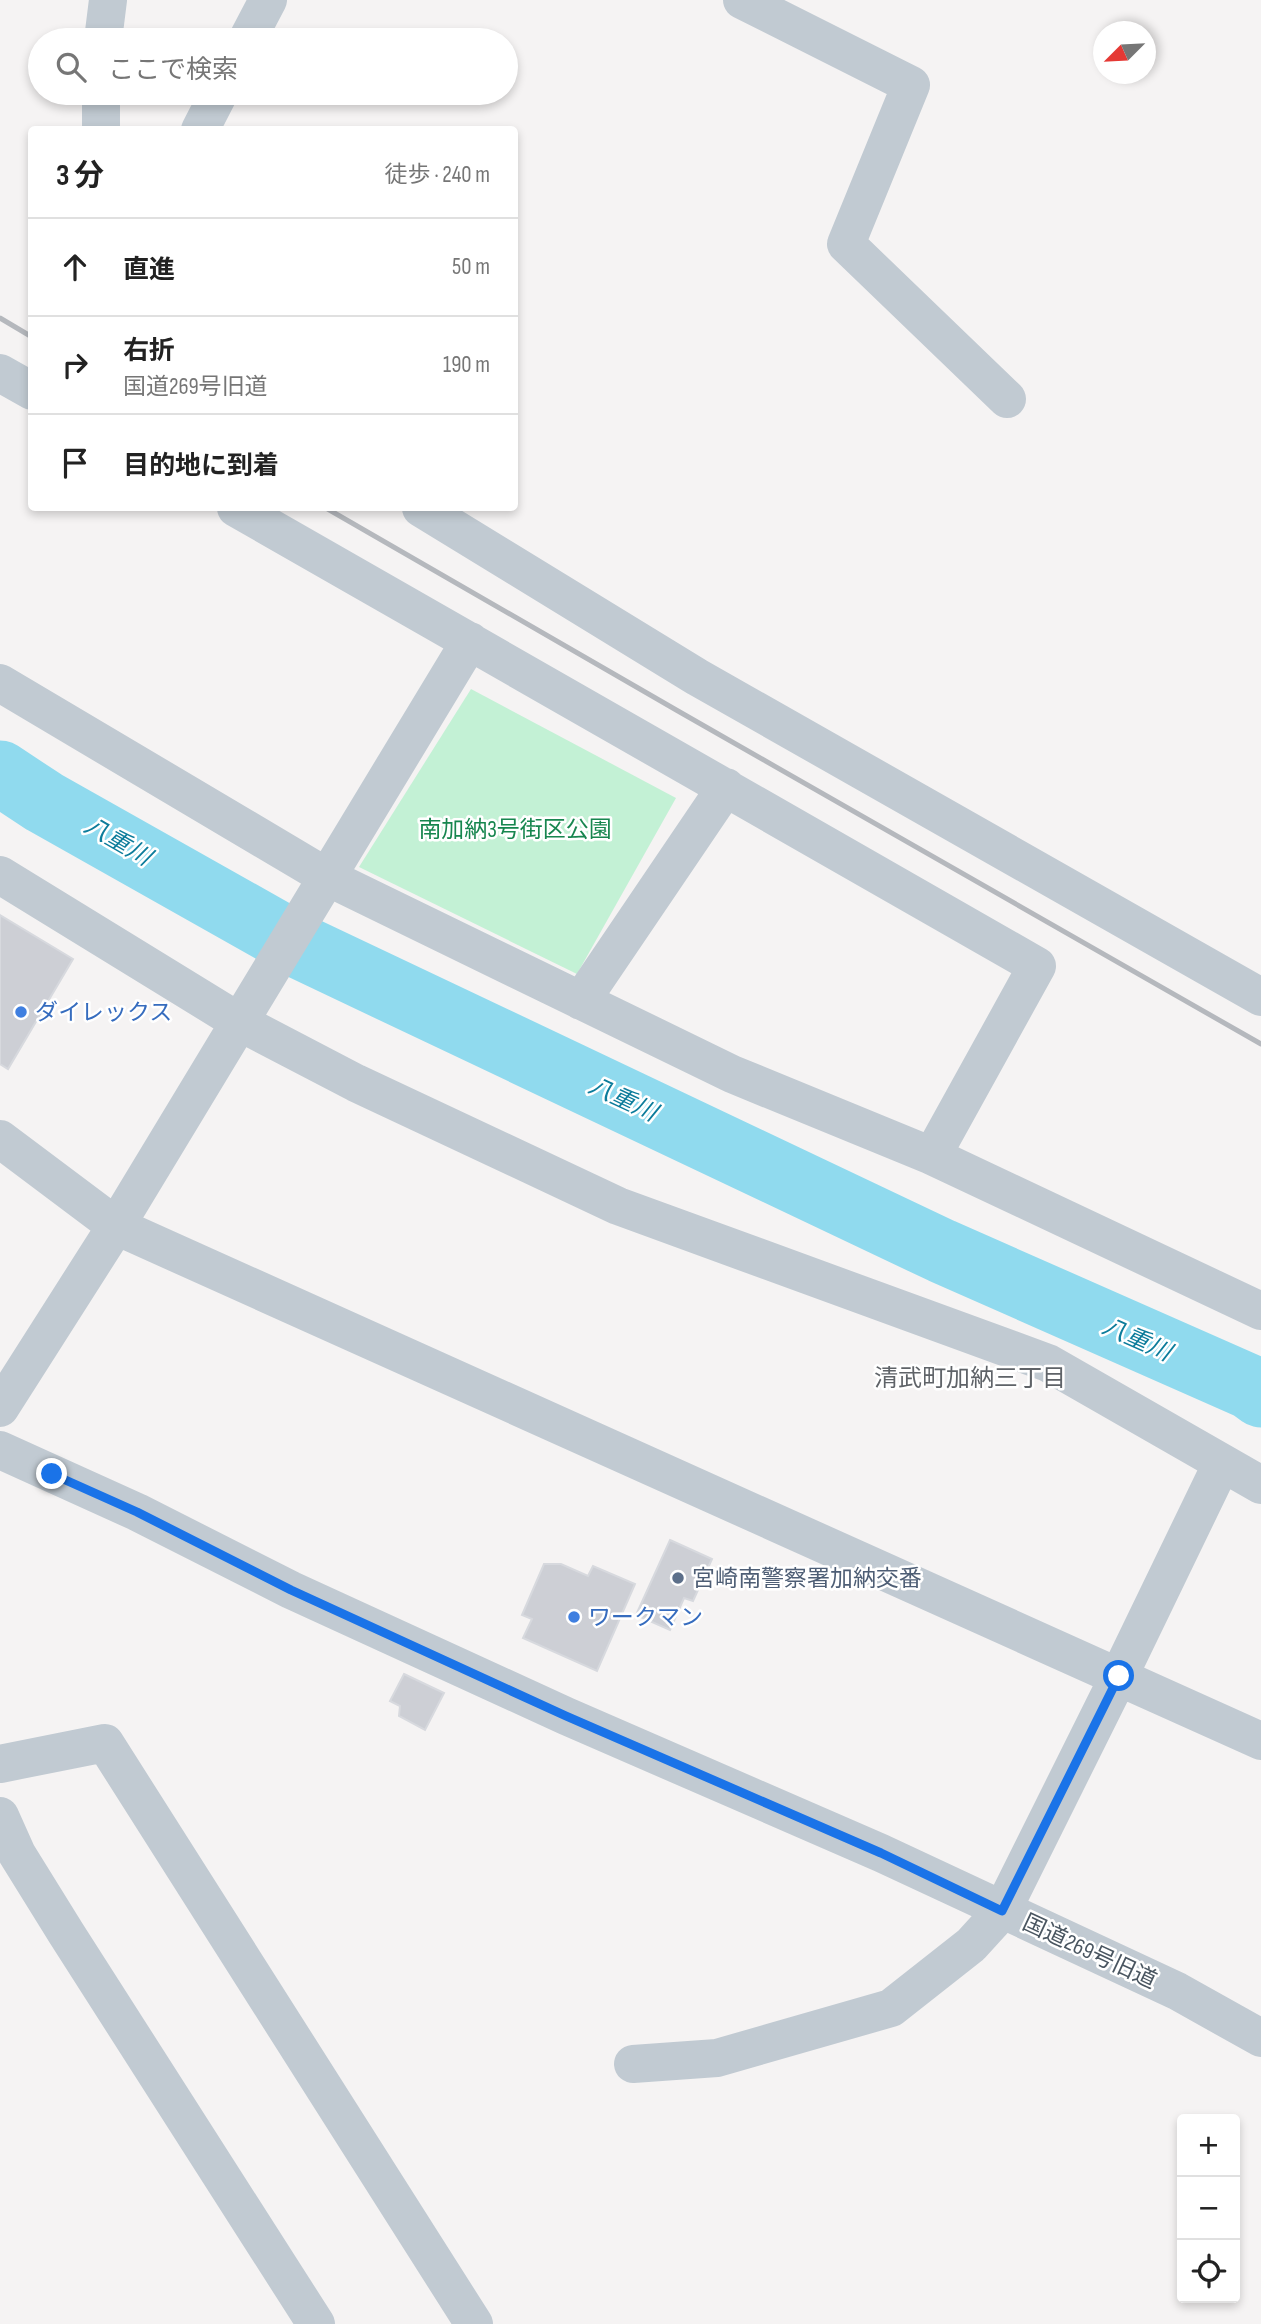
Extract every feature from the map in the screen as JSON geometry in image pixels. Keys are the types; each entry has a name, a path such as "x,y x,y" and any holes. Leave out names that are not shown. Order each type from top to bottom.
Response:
{"street":[{"path":"104,28 108,0"},
{"path":"253,28 268,0"},
{"path":"741,0 911,85 846,244 1007,399"},
{"path":"101,105 101,126"},
{"path":"202,126 213,105"},
{"path":"0,373 28,389"},
{"path":"241,511 1037,966 932,1156"},
{"path":"426,511 697,677 1261,997"},
{"path":"0,1408 247,1013 470,641"},
{"path":"0,682 324,883 732,1074 932,1156 1261,1311"},
{"path":"581,1001 726,788"},
{"path":"0,875 247,1013 356,1083 618,1206 1048,1363 1261,1485"},
{"path":"0,1139 116,1226 1261,1741"},
{"name":"国道269号旧道","path":"0,1450 137,1512 303,1596 566,1716 881,1853 1177,1991 1261,2038"},
{"path":"633,2064 717,2058 891,2008 971,1945 1002,1911 1222,1463"},
{"path":"0,1764 104,1743 474,2324"},
{"path":"1,1824 52,1910 316,2324"}],"green space":[{"name":"南加納3号街区公園","path":"471,689 676,798 577,974 359,867"}],"building":[{"name":"ダイレックス","path":"0,915 73,959 8,1069 0,1064"},
{"name":"宮崎南警察署加納交番","path":"670,1540 712,1559 693,1601 684,1598 670,1630 636,1615"},
{"name":"ワークマン","path":"544,1564 561,1564 588,1576 593,1566 635,1584 597,1671 523,1638 532,1619 522,1615"},
{"path":"404,1674 444,1693 425,1730 399,1716 400,1706 390,1701"}],"waterway":[{"name":"八重川","path":"0,773 44,802 303,948 942,1251 1250,1387 1261,1395"}],"railway":[{"path":"0,318 28,335"},
{"path":"331,511 1261,1044"}],"place":[{"name":"ダイレックス","path":"21,1012"},
{"name":"宮崎南警察署加納交番","path":"678,1578"},
{"name":"ワークマン","path":"574,1617"}],"district":[{"name":"清武町加納三丁目","path":"970,1378"}],"route":[{"path":"52,1474 137,1512 291,1590 566,1716 881,1853 1002,1911 1119,1676"}]}
